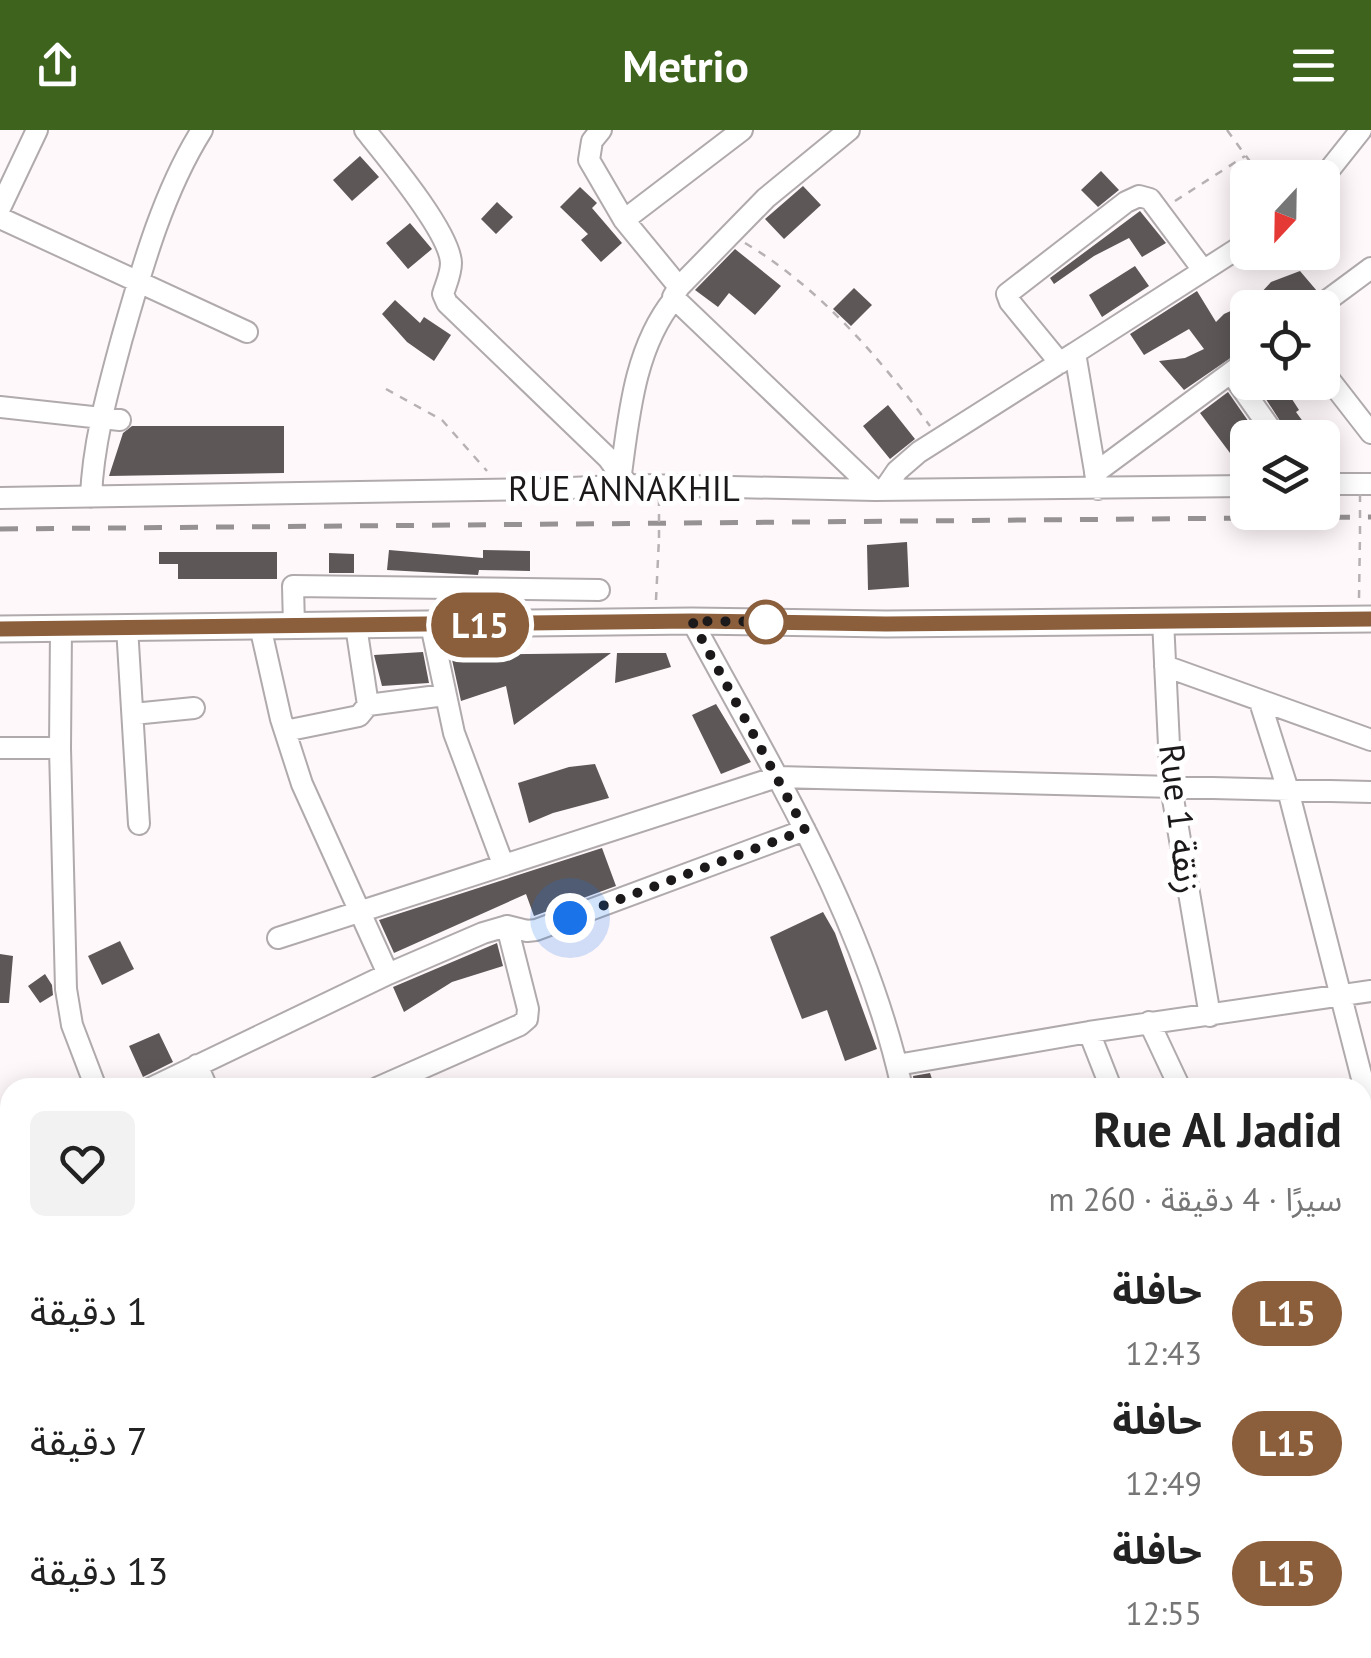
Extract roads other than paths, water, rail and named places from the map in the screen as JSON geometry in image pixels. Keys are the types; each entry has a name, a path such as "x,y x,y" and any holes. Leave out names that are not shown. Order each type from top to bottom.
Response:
{"main road":[{"path":"0,629 1365,619"}],"street":[{"path":"91,497 92,470 110,420 138,282 178,174 202,130"},
{"path":"365,130 447,248 451,264 443,294 447,303 559,409 624,480"},
{"path":"602,130 592,141 589,160 624,220 676,293 879,490 908,460 1230,253"},
{"path":"624,220 742,130"},
{"path":"1337,160 1361,130"},
{"path":"624,480 646,345 658,318 730,234 844,132"},
{"path":"0,208 29,134"},
{"path":"1203,270 1150,198 1134,197 1008,291 1010,302 1067,358 1096,481 1230,373"},
{"path":"0,218 247,332"},
{"path":"1340,291 1371,268"},
{"path":"1340,393 1371,433"},
{"path":"0,407 110,420"},
{"name":"RUE ANNAKHIL","path":"0,498 505,490 624,480 879,490 1096,481 1230,485"},
{"path":"1340,486 1366,489"},
{"path":"294,626 293,586 598,590"},
{"name":"Rue 1 زنقة","path":"1164,620 1170,787 1210,1016"},
{"path":"692,621 826,870 856,939 900,1078"},
{"path":"432,625 461,756 503,864"},
{"path":"260,626 284,731 302,784 388,974"},
{"path":"284,731 360,716 368,705 356,626"},
{"path":"127,627 139,824"},
{"path":"61,628 60,748 68,1009 92,1078"},
{"path":"1166,666 1371,740"},
{"path":"368,705 445,695"},
{"path":"1260,702 1288,790 1362,1078"},
{"path":"132,714 194,708"},
{"path":"0,748 60,748"},
{"path":"278,938 358,909 776,778 1371,792"},
{"path":"171,1078 484,932 507,926 527,932 536,930 805,830"},
{"path":"400,1078 526,1019 528,1009 507,926"},
{"path":"897,1065 1149,1022 1371,991"},
{"path":"1149,1022 1175,1078"},
{"path":"1089,1032 1107,1078"},
{"path":"197,1064 203,1078"}],"railway":[{"path":"0,529 1371,517"}]}
